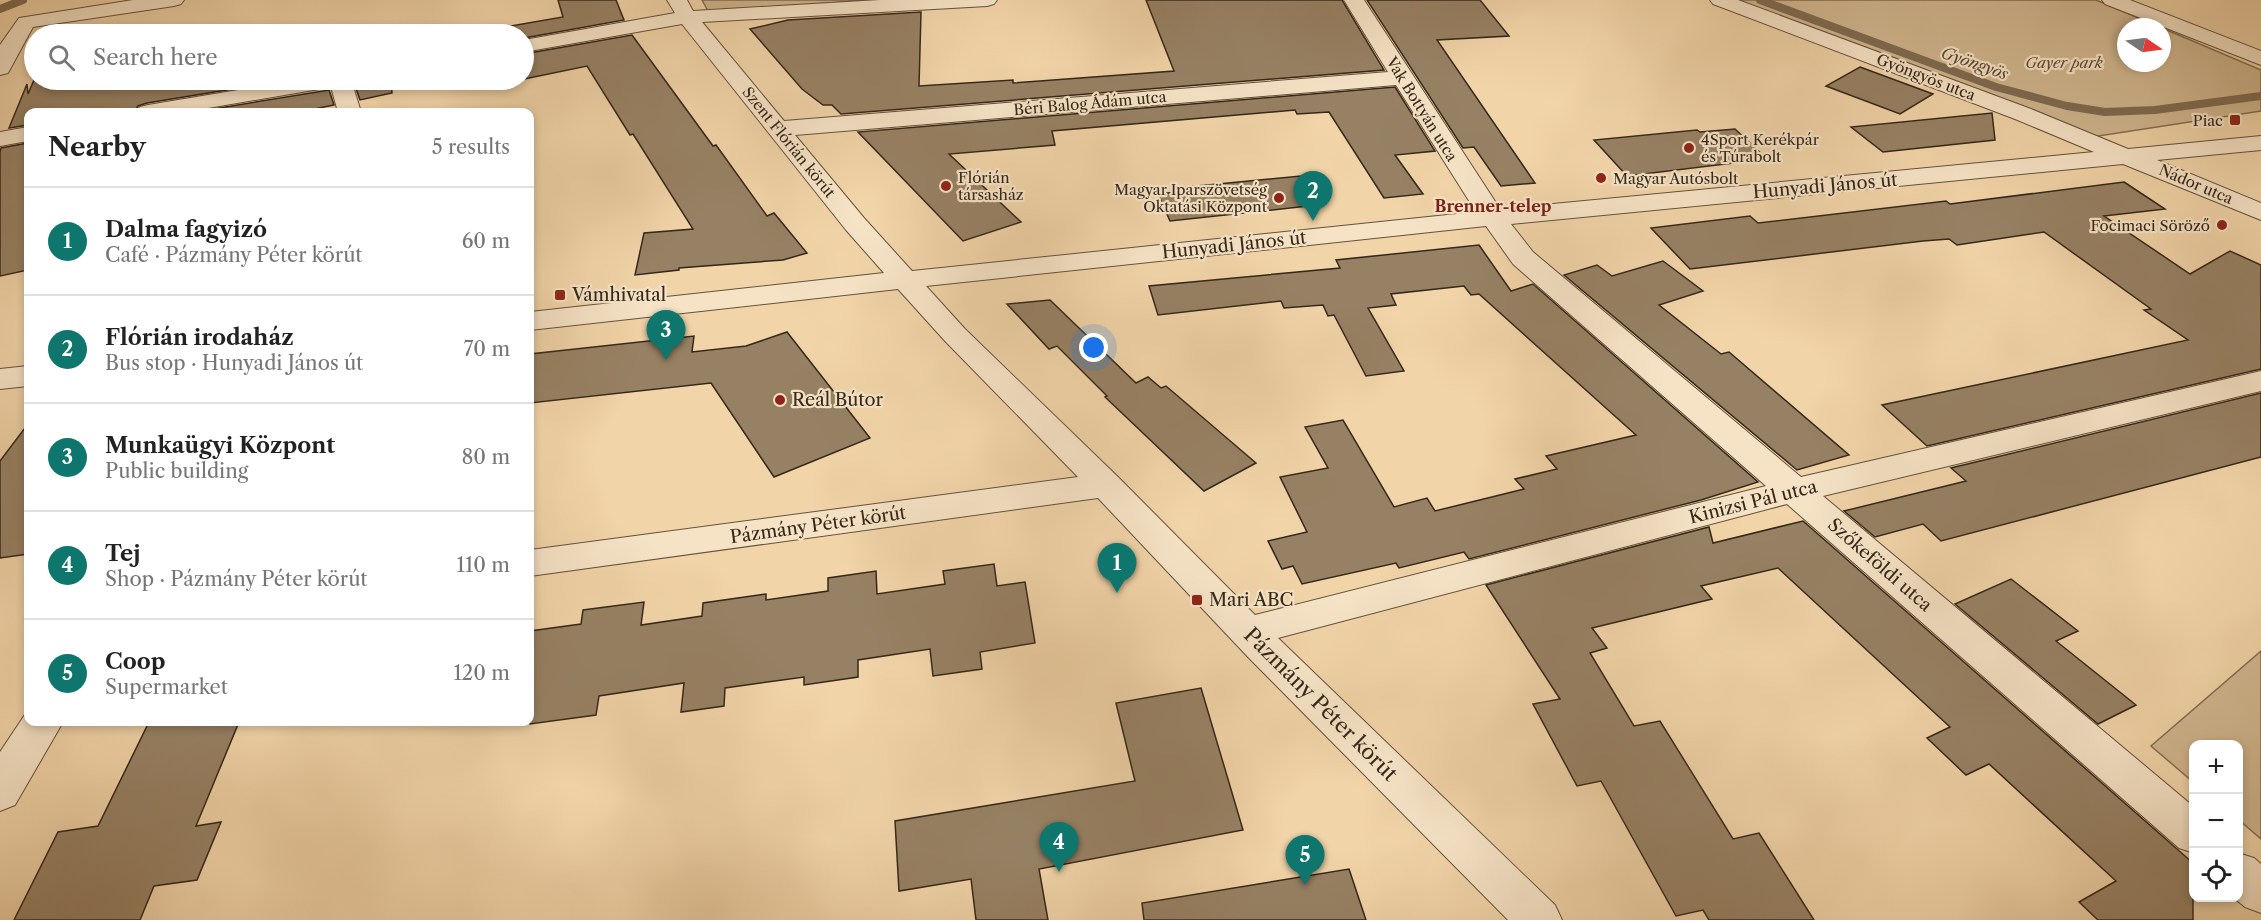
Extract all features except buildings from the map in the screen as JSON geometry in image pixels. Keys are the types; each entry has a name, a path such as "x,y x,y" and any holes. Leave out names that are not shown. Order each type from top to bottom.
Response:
{"street":[{"path":"25,24 174,0"},
{"path":"534,44 682,8 987,0"},
{"name":"Vak Bottyán utca","path":"1353,0 1492,218"},
{"name":"Gyöngyös utca","path":"1720,0 2131,157"},
{"path":"2112,0 2261,58"},
{"name":"Szent Flórián körút","path":"682,8 855,224 907,279"},
{"path":"0,68 12,42 24,25"},
{"name":"Béri Balog Ádám utca","path":"777,129 1402,78"},
{"path":"171,108 277,90"},
{"path":"343,90 348,108"},
{"path":"0,139 24,135"},
{"name":"Hunyadi János út","path":"534,321 1492,218 2261,143"},
{"name":"Nádor utca","path":"2131,157 2261,212"},
{"name":"Szőkeföldi utca","path":"1492,218 1523,258 2189,831"},
{"name":"Pázmány Péter körút","path":"907,279 955,335 1539,920"},
{"path":"0,380 24,377"},
{"name":"Kinizsi Pál utca","path":"1248,631 1793,491 2261,381"},
{"name":"Pázmány Péter körút","path":"534,562 1106,485"},
{"path":"4,776 40,726"},
{"path":"2243,877 2261,892"}],"green space":[{"path":"702,0 872,0 708,11"},
{"name":"Gayer park","path":"1719,0 2096,0 2139,18 2117,18 2117,72 2171,72 2171,32 2261,70 2261,111 2092,137"},
{"path":"2261,651 2261,839 2243,823 2243,740 2189,740 2189,779 2151,746"}],"waterway":[{"name":"Gyöngyös","path":"0,9 23,0"},
{"name":"Gyöngyös","path":"1760,0 1996,87 2067,106 2105,112 2155,110 2261,96"}],"place":[{"name":"Piac","path":"2235,120"},
{"name":"4Sport Kerékpár és Túrabolt","path":"1689,148"},
{"name":"Magyar Autósbolt","path":"1601,178"},
{"name":"Flórián társasház","path":"946,186"},
{"name":"Magyar Iparszövetség Oktatási Központ","path":"1279,198"},
{"name":"Flórián irodaház","path":"1313,221"},
{"name":"Focimaci Söröző","path":"2222,225"},
{"name":"Vámhivatal","path":"560,295"},
{"name":"Munkaügyi Központ","path":"666,360"},
{"name":"Reál Bútor","path":"780,400"},
{"name":"Dalma fagyizó","path":"1117,593"},
{"name":"Mari ABC","path":"1197,600"},
{"name":"Tej","path":"1059,872"},
{"name":"Coop","path":"1305,885"}],"district":[{"name":"Brenner-telep","path":"1493,206"}]}
